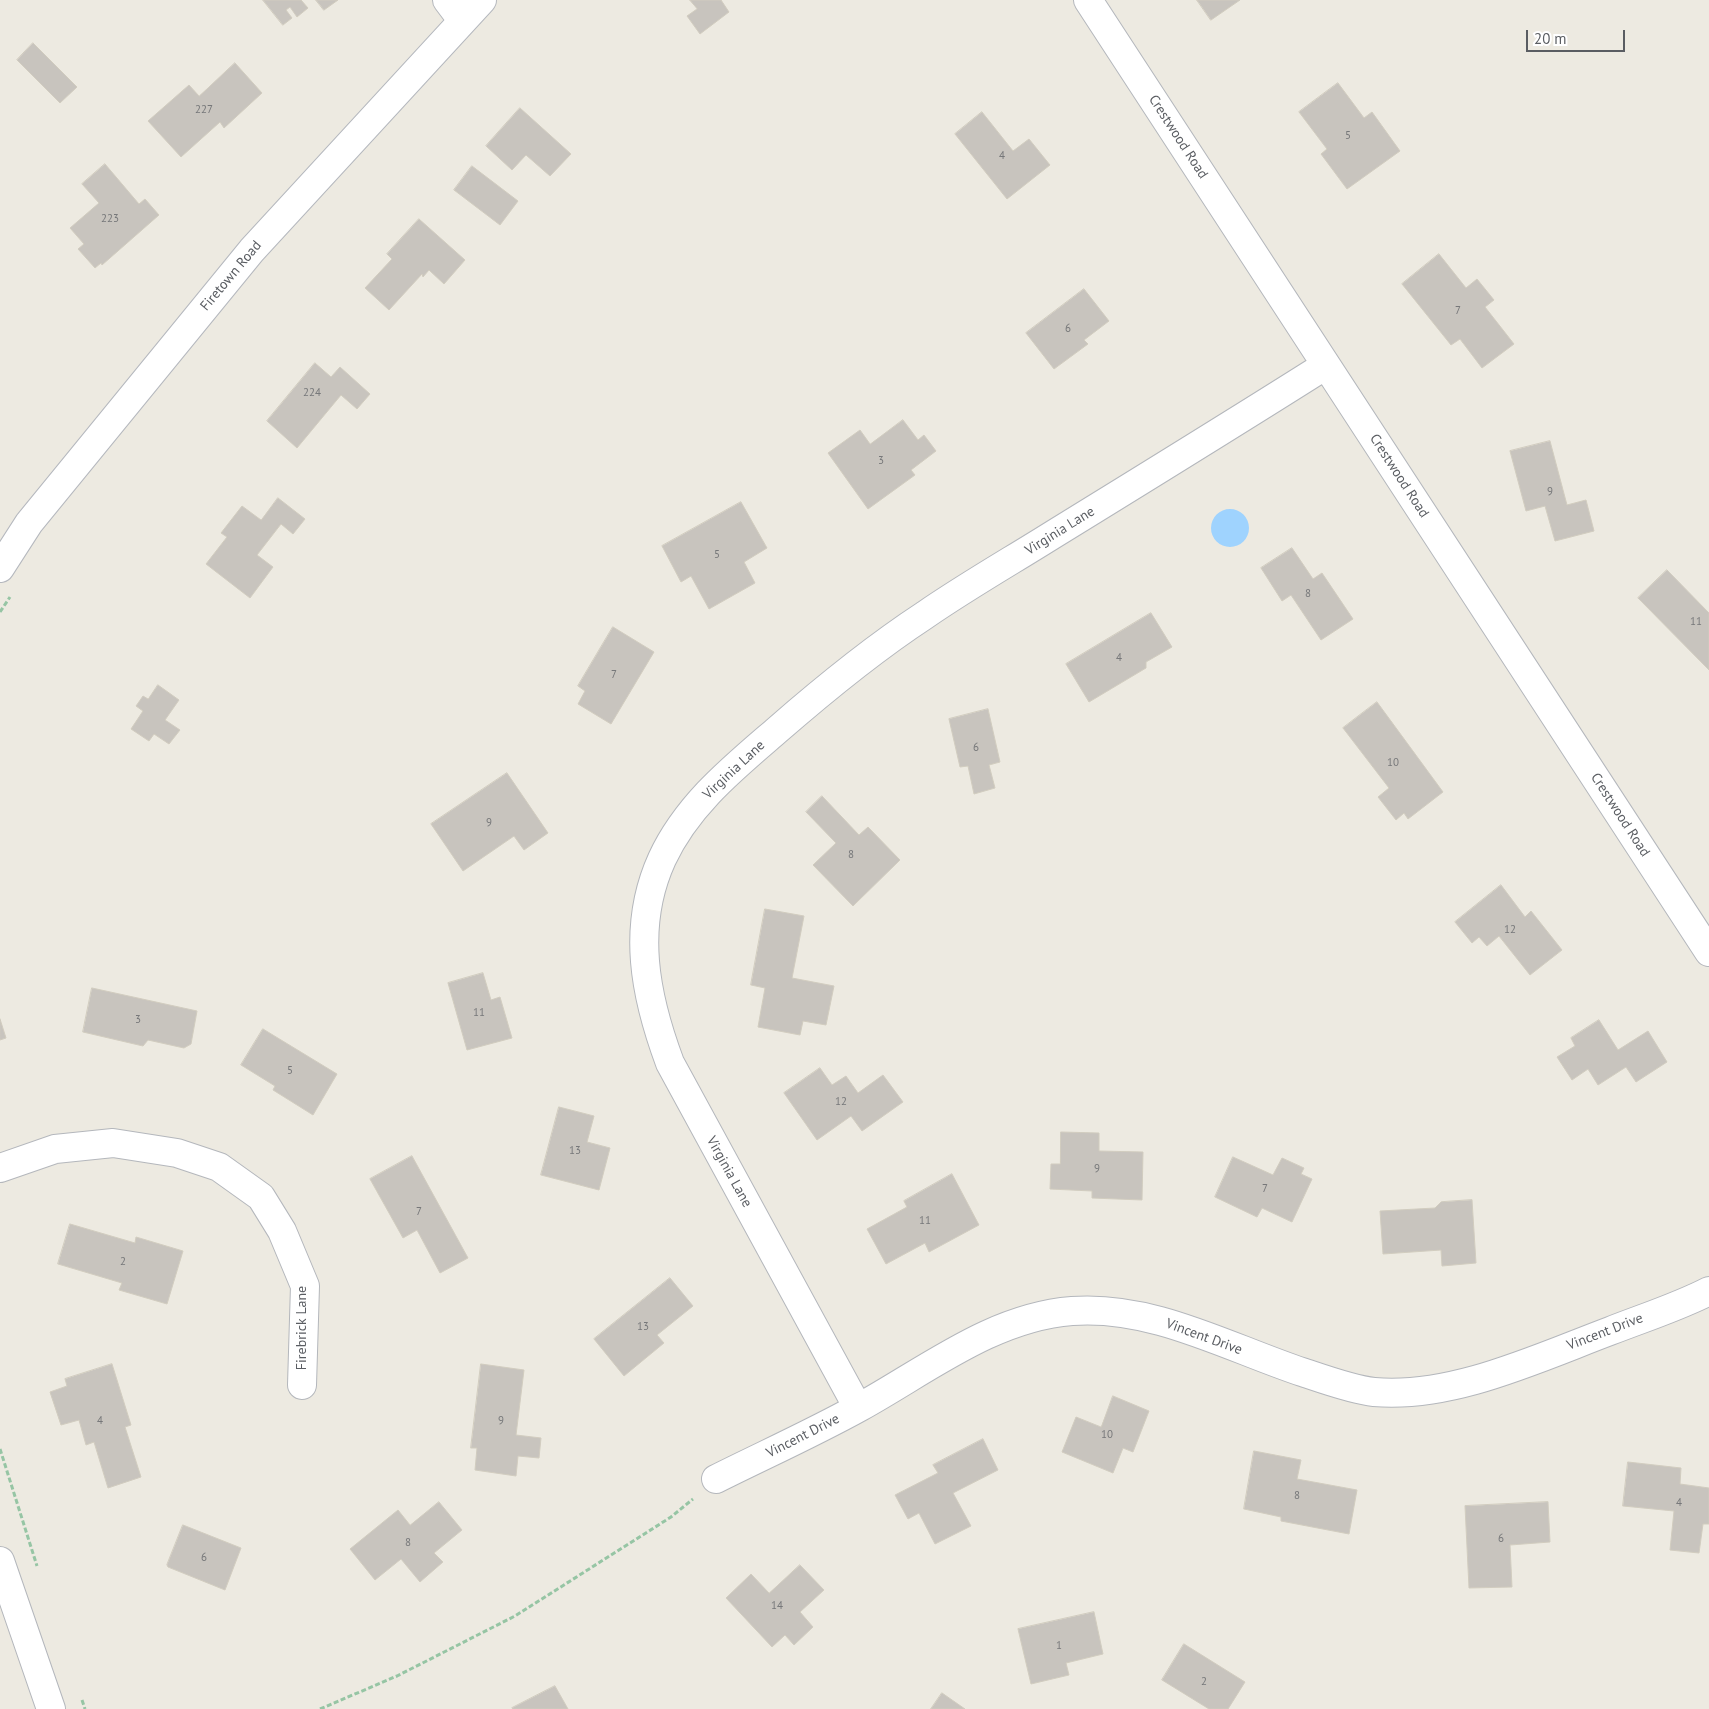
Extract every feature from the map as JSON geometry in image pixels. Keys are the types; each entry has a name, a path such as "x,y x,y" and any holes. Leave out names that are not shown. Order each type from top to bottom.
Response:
{"street":[{"name":"Firetown Road","path":"0,568 35,515 239,266 454,10 482,0"},
{"name":"Crestwood Road","path":"1088,0 1709,952"},
{"name":"Virginia Lane","path":"858,1408 670,1063 657,1028 644,972 643,941 648,899 662,859 681,827 718,781 813,698 924,615 1326,365"},
{"name":"Firebrick Lane","path":"0,1168 55,1149 113,1143 177,1153 219,1167 261,1197 282,1231 305,1286 302,1385"},
{"name":"Vincent Drive","path":"716,1479 858,1408 984,1336 1029,1318 1070,1311 1111,1310 1143,1315 1312,1375 1373,1392 1411,1392 1457,1385 1501,1371 1709,1291"},
{"path":"0,1561 51,1709"}],"path":[{"path":"320,1709 397,1676 515,1616 671,1517 716,1479"}],"water":[{"path":"1230,509 1243,515 1249,528 1243,541 1230,547 1217,541 1211,528 1217,515"}],"building":[{"path":"263,0 301,0 308,8 297,17 290,7 286,10 292,18 283,25"},
{"path":"316,0 338,0 324,10"},
{"path":"690,0 721,0 729,12 700,34 687,16 697,9"},
{"path":"1197,0 1240,0 1211,20"},
{"path":"33,43 77,87 60,103 17,60"},
{"path":"235,63 262,93 224,128 220,122 181,157 148,121 189,85 199,96"},
{"path":"1338,83 1364,118 1372,112 1400,151 1347,189 1321,154 1327,149 1299,112"},
{"path":"520,108 571,154 550,176 526,155 512,170 486,146"},
{"path":"982,112 1013,151 1029,139 1050,165 1007,199 955,134"},
{"path":"105,164 139,204 145,199 159,215 102,265 101,263 95,268 78,249 84,244 70,228 99,203 82,184"},
{"path":"472,166 518,201 500,225 454,190"},
{"path":"419,219 465,260 444,284 429,270 423,277 422,274 389,310 365,288 392,259 387,254"},
{"path":"1439,254 1466,288 1477,279 1494,300 1485,307 1514,344 1482,368 1460,339 1451,345 1402,284"},
{"path":"1084,289 1109,321 1084,340 1088,344 1054,369 1026,333"},
{"path":"315,363 331,377 340,367 370,394 357,409 341,395 297,448 267,421"},
{"path":"903,420 918,440 924,435 936,451 911,470 915,475 868,509 828,453 860,430 870,444"},
{"path":"1550,441 1567,505 1586,500 1594,531 1555,541 1545,506 1526,511 1510,451"},
{"path":"278,498 305,519 293,534 281,524 257,555 273,567 250,598 206,564 227,537 221,533 242,506 261,520"},
{"path":"741,502 767,548 744,562 755,583 709,609 691,576 681,582 662,546"},
{"path":"1292,548 1313,579 1322,573 1353,619 1321,640 1291,595 1282,601 1261,568"},
{"path":"1667,570 1709,613 1709,670 1638,598"},
{"path":"1151,613 1172,647 1146,662 1146,668 1089,702 1066,664"},
{"path":"613,627 654,652 611,724 578,704 585,691 578,686"},
{"path":"158,685 179,700 165,720 180,730 169,744 154,734 149,741 131,729 143,711 136,706 143,696 148,699"},
{"path":"1377,702 1443,792 1408,819 1404,813 1396,820 1378,797 1389,788 1343,728"},
{"path":"988,709 1000,762 989,765 995,788 974,794 968,766 960,767 949,719"},
{"path":"507,773 548,833 524,850 514,836 463,871 431,824"},
{"path":"822,796 859,835 868,827 900,860 853,906 813,865 836,843 806,812"},
{"path":"1501,885 1525,917 1531,911 1562,950 1530,975 1499,936 1487,946 1479,937 1472,943 1455,922"},
{"path":"765,909 804,916 792,978 834,986 826,1025 803,1021 800,1035 758,1027 765,988 751,985"},
{"path":"483,973 491,1000 500,997 512,1038 467,1050 448,983"},
{"path":"92,988 197,1011 191,1044 184,1048 148,1040 143,1046 83,1032"},
{"path":"0,1019 6,1038 0,1040"},
{"path":"1599,1020 1618,1050 1648,1031 1667,1062 1636,1082 1626,1067 1598,1085 1588,1069 1572,1080 1557,1057 1575,1046 1571,1038"},
{"path":"263,1029 337,1074 313,1115 273,1090 275,1086 241,1065"},
{"path":"820,1068 832,1085 846,1076 858,1093 883,1075 903,1102 862,1131 851,1116 817,1140 784,1093"},
{"path":"559,1107 594,1116 587,1142 610,1148 599,1190 541,1175"},
{"path":"1061,1132 1099,1133 1099,1151 1143,1152 1142,1200 1092,1198 1092,1191 1050,1189 1051,1164 1060,1164"},
{"path":"412,1156 468,1258 440,1273 417,1230 403,1238 370,1179"},
{"path":"1233,1157 1273,1175 1282,1158 1304,1168 1301,1174 1312,1179 1292,1222 1262,1208 1257,1217 1215,1197"},
{"path":"952,1174 979,1225 929,1252 925,1243 886,1264 867,1229 907,1207 904,1201"},
{"path":"1472,1200 1476,1263 1442,1266 1441,1250 1383,1254 1380,1211 1435,1208 1441,1202"},
{"path":"70,1224 135,1243 136,1237 183,1251 167,1304 119,1290 122,1283 58,1264"},
{"path":"670,1278 693,1306 657,1335 664,1343 624,1376 594,1339"},
{"path":"112,1364 131,1425 125,1427 141,1477 108,1488 94,1442 86,1445 79,1420 61,1425 50,1392 67,1386 65,1379"},
{"path":"481,1364 524,1370 516,1435 541,1438 539,1458 518,1456 516,1476 475,1470 477,1448 471,1448"},
{"path":"1113,1396 1149,1411 1133,1452 1123,1448 1113,1473 1062,1452 1076,1417 1101,1427"},
{"path":"983,1439 998,1470 953,1493 971,1526 935,1544 919,1513 908,1519 895,1495 938,1473 933,1465"},
{"path":"1254,1451 1301,1460 1297,1479 1357,1490 1349,1534 1281,1521 1281,1517 1244,1509"},
{"path":"1628,1462 1681,1468 1680,1484 1709,1488 1709,1524 1703,1524 1699,1553 1670,1550 1674,1511 1623,1506"},
{"path":"439,1502 462,1530 434,1553 443,1562 420,1582 401,1559 375,1580 350,1549 398,1510 410,1525"},
{"path":"1548,1502 1550,1542 1510,1545 1512,1587 1469,1588 1465,1506"},
{"path":"183,1525 241,1548 225,1590 168,1567 167,1565"},
{"path":"800,1565 824,1590 800,1612 813,1627 794,1645 785,1635 772,1647 726,1598 751,1574 769,1593"},
{"path":"1094,1612 1103,1654 1066,1663 1069,1675 1031,1684 1018,1629"},
{"path":"1184,1644 1245,1682 1228,1709 1209,1709 1162,1680"},
{"path":"555,1686 568,1709 512,1708"},
{"path":"942,1693 965,1709 931,1709"}]}
